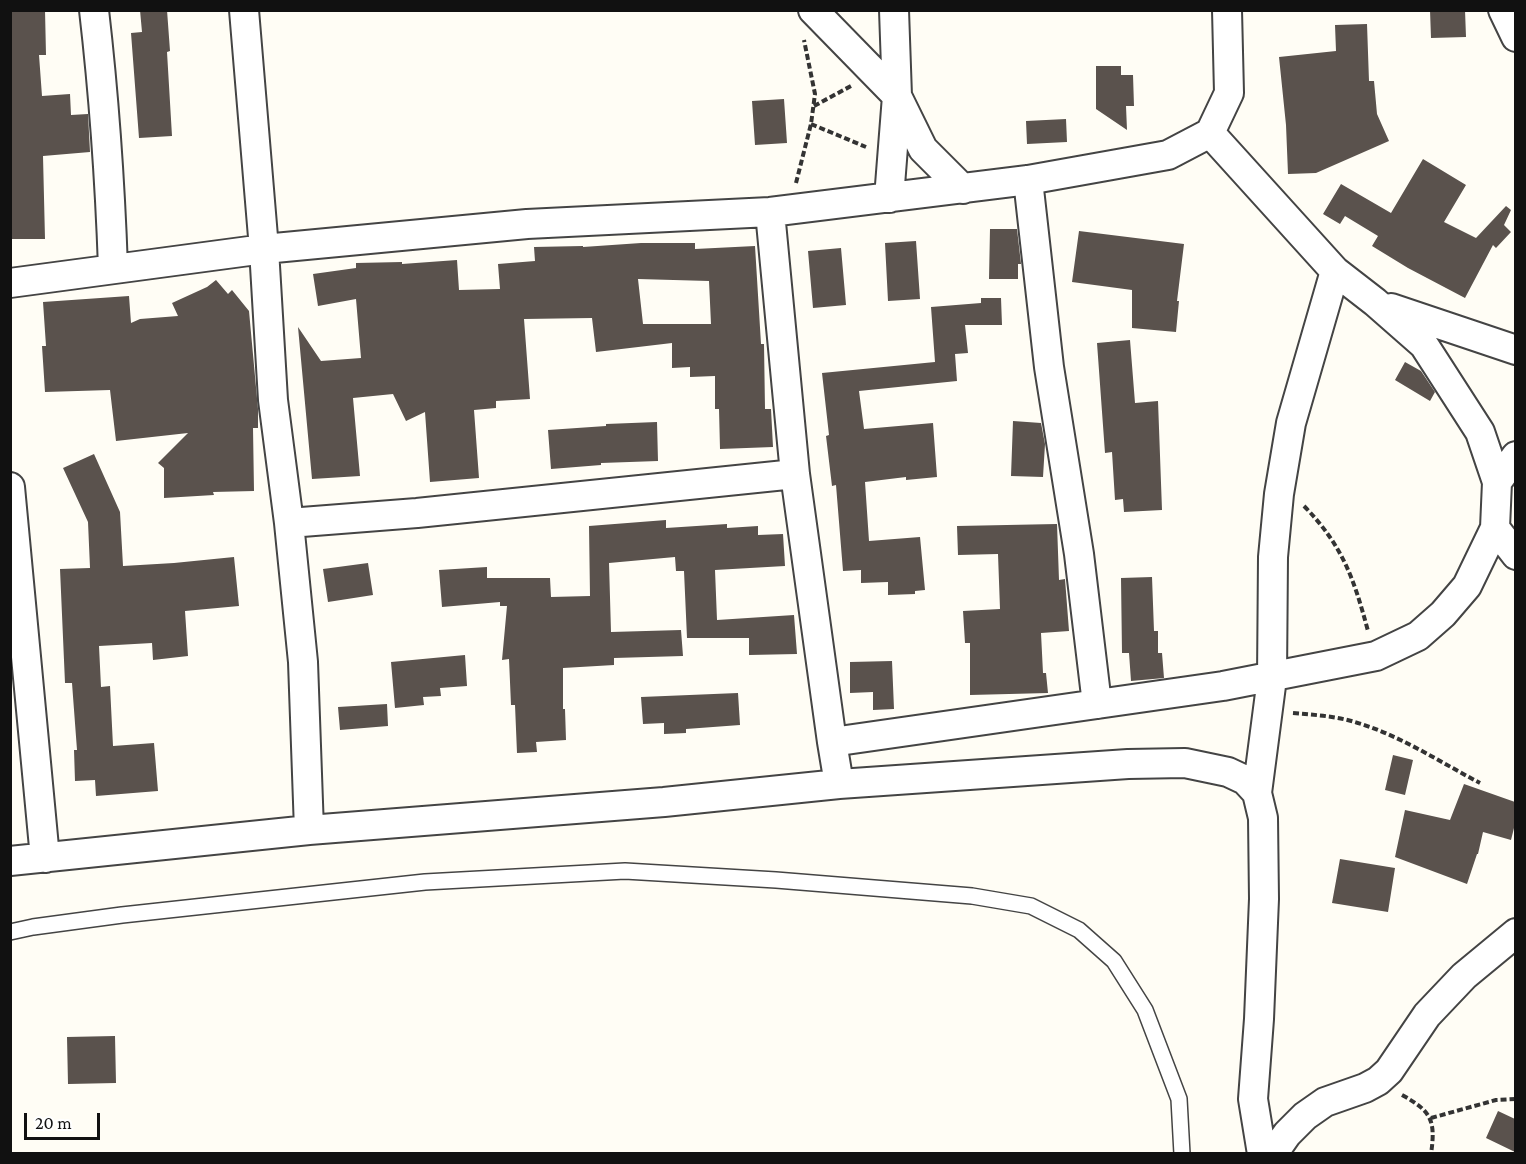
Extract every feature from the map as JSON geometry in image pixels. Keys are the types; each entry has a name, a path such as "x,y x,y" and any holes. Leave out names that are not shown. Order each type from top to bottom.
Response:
{"street":[{"path":"94,10 102,76 110,182 113,268"},
{"path":"244,10 264,249 273,400 289,523 303,662 309,830"},
{"path":"888,198 897,96 894,10"},
{"path":"10,283 264,249 528,225 780,211 1028,180 1168,155 1210,133 1229,93 1227,10"},
{"path":"1503,10 1515,37"},
{"path":"808,23 877,75 897,96 923,149 963,189"},
{"path":"832,742 1272,678 1376,656 1418,636 1443,614 1467,586 1495,528 1497,482 1480,432 1424,345 1335,271 1210,133"},
{"path":"1028,180 1049,367 1079,554 1097,704"},
{"path":"780,211 795,474 839,784"},
{"path":"1262,1154 1252,1099 1259,1019 1264,899 1263,818 1257,793 1272,678 1273,557 1279,494 1291,423 1335,271"},
{"path":"1375,302 1515,350"},
{"path":"1497,482 1515,456"},
{"path":"289,523 429,512 795,474"},
{"path":"10,487 45,858"},
{"path":"1495,528 1515,555"},
{"path":"10,861 309,830 664,802 839,784 1128,764 1185,764 1228,772 1245,780 1257,793"},
{"path":"1274,1154 1287,1134 1305,1116 1325,1102 1365,1088 1378,1081 1389,1071 1427,1015 1464,976 1515,933"}],"lane":[{"path":"10,932 122,915 425,882 625,871 764,879 972,896 1031,906 1079,930 1114,961 1145,1010 1179,1100 1182,1154"}],"path":[{"path":"780,211 811,124 814,106 815,94 808,23"},
{"path":"814,106 877,75"},
{"path":"811,124 891,159"},
{"path":"1279,494 1304,506 1325,528 1345,560 1356,588 1376,656"},
{"path":"1269,711 1327,716 1358,723 1392,736 1480,783"},
{"path":"1378,1081 1418,1104 1431,1118 1433,1140 1431,1154"},
{"path":"1431,1118 1487,1102 1515,1099"}],"building":[{"path":"10,10 45,10 46,55 39,55 42,96 70,94 71,115 88,114 90,152 43,156 45,239 10,239"},
{"path":"140,10 167,10 172,136 139,138 131,33 142,32"},
{"path":"1430,10 1465,10 1466,37 1431,38"},
{"path":"1367,24 1369,81 1374,81 1377,114 1389,141 1316,173 1288,174 1279,57 1336,51 1335,25"},
{"path":"1096,66 1121,66 1121,75 1133,75 1134,106 1126,106 1127,130 1096,109"},
{"path":"784,99 787,143 755,145 752,101"},
{"path":"1066,119 1067,142 1027,144 1026,121"},
{"path":"1423,159 1466,185 1444,222 1476,238 1506,206 1511,210 1504,225 1511,232 1496,248 1493,245 1465,298 1372,246 1378,236 1345,216 1340,224 1323,214 1341,184 1391,213"},
{"path":"990,229 1017,229 1021,264 1018,264 1018,279 989,279"},
{"path":"1079,231 1184,244 1177,301 1179,301 1176,332 1132,328 1132,290 1072,282"},
{"path":"916,241 920,299 888,301 885,243"},
{"path":"641,243 695,243 695,249 755,246 761,344 764,344 765,409 771,409 773,447 720,449 719,409 715,409 715,376 690,377 690,367 672,368 672,343 596,352 592,318 524,319 530,399 496,401 496,408 474,410 479,478 430,482 425,412 406,421 393,394 353,398 360,476 312,479 298,327 321,361 361,358 356,299 318,306 313,274 356,268 356,263 402,262 402,264 457,260 459,290 500,289 498,264 535,261 534,247 583,247","holes":["638,279 709,281 711,324 643,324"]},
{"path":"841,248 846,305 813,308 808,251"},
{"path":"216,280 228,294 232,290 249,311 258,409 258,428 253,428 254,491 213,492 214,495 164,498 164,468 158,463 188,433 116,441 110,390 45,392 42,346 46,346 43,302 129,296 131,323 140,319 178,316 172,303 207,287"},
{"path":"981,298 1001,298 1002,325 965,325 968,353 955,354 957,381 859,391 864,429 933,423 937,477 906,480 906,477 865,482 869,541 920,537 925,590 915,591 915,594 888,595 888,582 861,583 861,570 843,571 836,485 832,486 826,436 829,435 822,373 935,362 931,307 981,303"},
{"path":"1130,340 1135,403 1158,401 1162,510 1124,512 1123,499 1115,500 1112,452 1105,453 1097,343"},
{"path":"1405,362 1421,371 1435,392 1430,401 1395,380"},
{"path":"1013,421 1041,423 1045,444 1043,477 1011,476"},
{"path":"657,422 658,461 601,463 601,465 551,469 548,430"},
{"path":"94,454 120,512 123,566 234,557 239,606 185,611 188,656 153,660 152,643 99,646 101,687 110,686 113,746 154,743 158,791 96,796 95,780 75,781 74,750 77,750 72,683 65,683 60,569 90,568 88,522 63,468"},
{"path":"666,520 666,528 727,524 727,528 758,526 758,535 783,534 785,566 715,570 717,620 794,615 797,654 749,655 749,638 687,638 684,571 676,571 675,557 609,563 611,632 681,630 683,656 614,658 614,665 563,668 566,740 536,742 537,752 517,753 515,705 511,705 509,659 502,660 507,606 500,606 500,602 442,607 439,570 487,567 487,578 550,578 551,597 590,596 589,526"},
{"path":"1057,524 1059,580 1065,579 1069,631 1041,633 1043,673 1046,673 1048,693 970,695 970,643 965,643 963,611 1000,609 998,554 958,555 957,526"},
{"path":"368,563 373,595 328,602 323,569"},
{"path":"1152,577 1154,631 1158,631 1158,653 1162,653 1164,678 1131,681 1129,653 1122,653 1121,578"},
{"path":"465,655 467,686 440,688 441,696 423,697 424,705 395,708 391,662"},
{"path":"892,661 894,709 873,710 873,692 850,693 850,662"},
{"path":"738,693 740,725 686,729 686,733 664,734 664,723 643,724 641,697"},
{"path":"387,704 388,726 340,730 338,707"},
{"path":"1393,755 1413,760 1405,795 1385,790"},
{"path":"1464,784 1515,802 1515,824 1511,840 1483,832 1467,884 1395,857 1405,810 1450,820"},
{"path":"1340,859 1395,868 1388,912 1332,903"},
{"path":"115,1036 116,1083 68,1084 67,1037"},
{"path":"1498,1111 1515,1119 1515,1152 1486,1138"}]}
